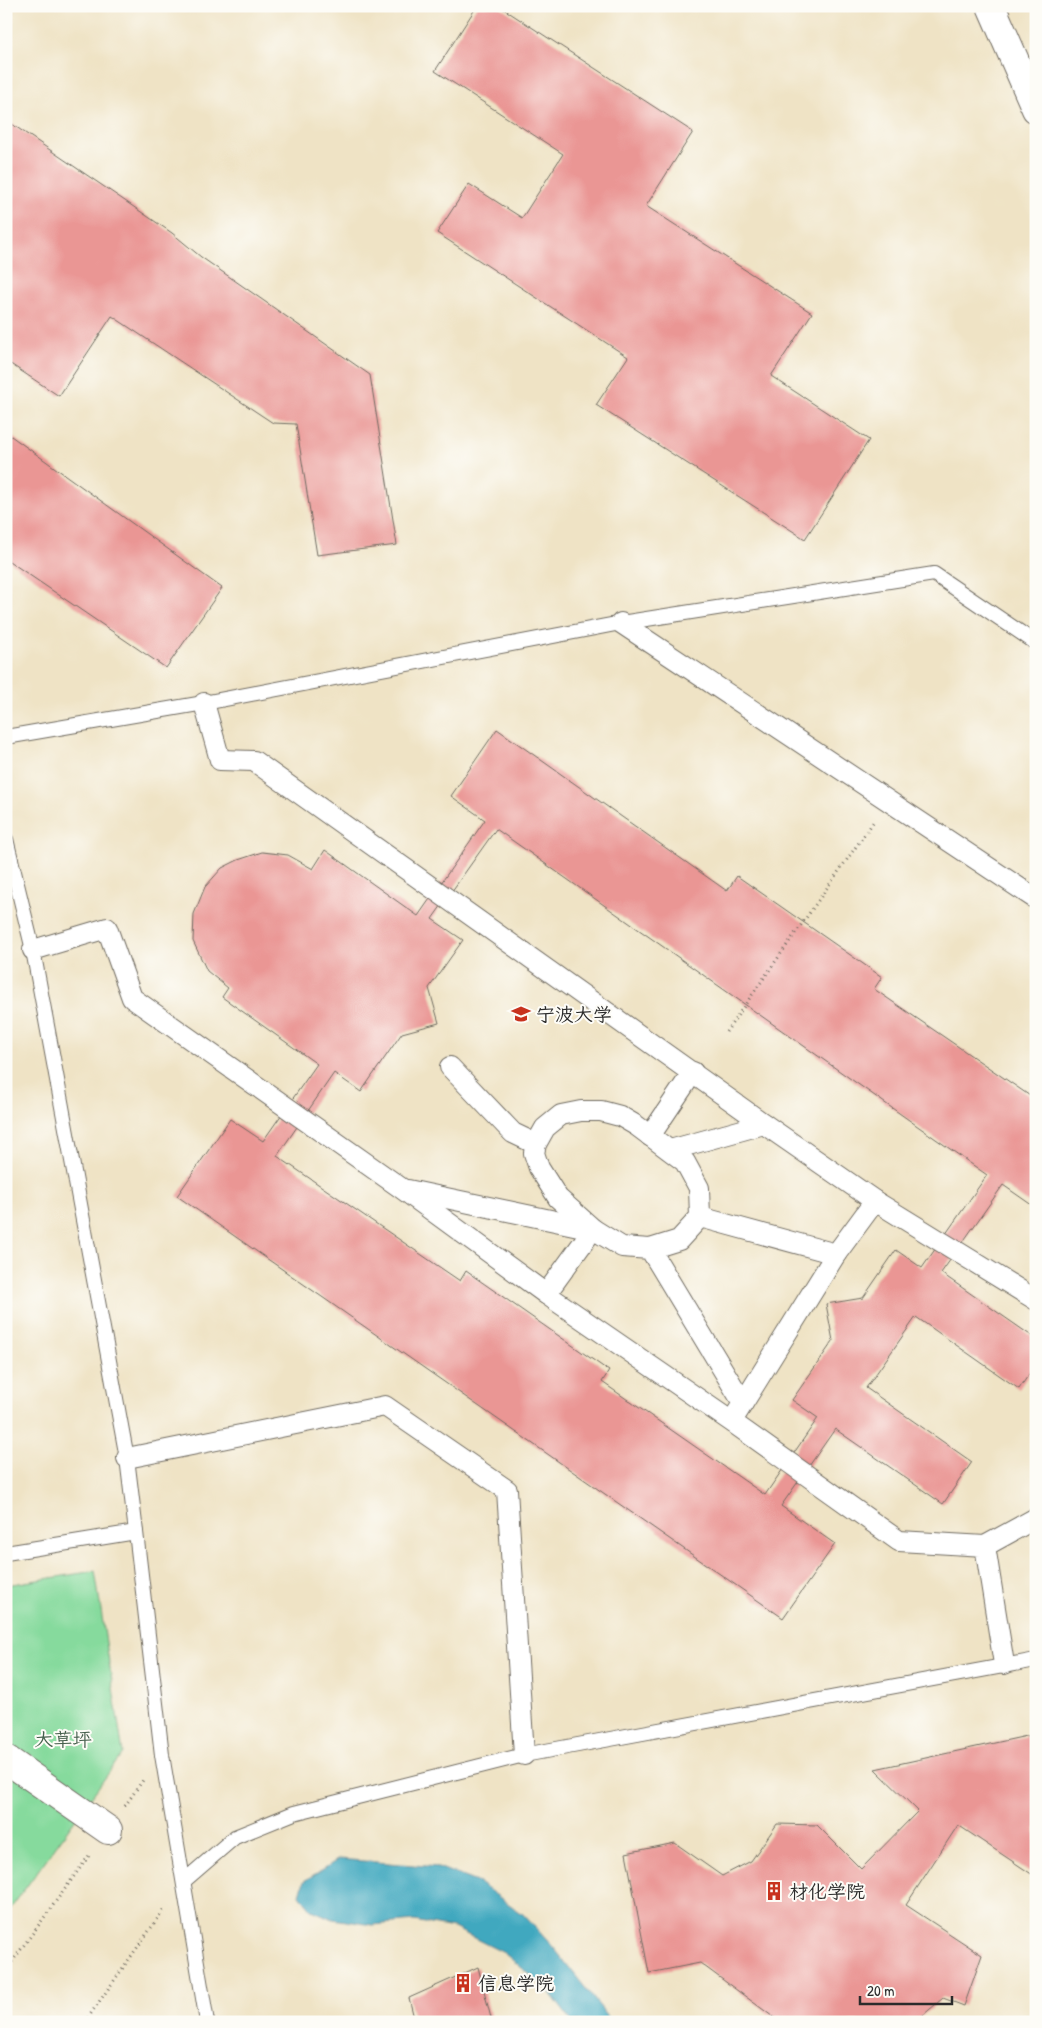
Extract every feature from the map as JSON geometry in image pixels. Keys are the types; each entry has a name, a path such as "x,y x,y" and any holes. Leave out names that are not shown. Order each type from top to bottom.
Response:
{"street":[{"path":"991,6 1036,109"},
{"path":"621,623 1036,899"},
{"path":"204,703 220,760 254,761 875,1201 1036,1300"},
{"path":"32,950 107,928 132,998 401,1188 546,1294 732,1422 899,1541 985,1546 1036,1518"},
{"path":"450,1067 513,1133 536,1144"},
{"path":"650,1136 693,1072"},
{"path":"581,1111 601,1111 620,1116 685,1162 699,1188 700,1217 679,1240 650,1249 622,1248 593,1229 558,1198 539,1168 534,1153 536,1144 545,1128 561,1115 581,1111"},
{"path":"670,1150 764,1124"},
{"path":"401,1188 593,1229"},
{"path":"732,1422 836,1254 875,1201"},
{"path":"700,1217 836,1254"},
{"path":"546,1294 593,1229"},
{"path":"650,1249 743,1403"},
{"path":"127,1458 385,1406 507,1490 524,1755"},
{"path":"985,1546 1004,1664"},
{"path":"6,1759 108,1830"}],"lane":[{"path":"6,737 204,703 621,623 934,574 1036,644"},
{"path":"6,839 32,950 127,1458 162,1755 207,2022"},
{"path":"6,1554 136,1532"},
{"path":"184,1881 236,1838 294,1813 524,1755 1004,1664 1036,1660"}],"path":[{"path":"726,1032 889,800"},
{"path":"6,1970 162,1755"},
{"path":"85,2022 184,1881"}],"green space":[{"name":"大草坪","path":"95,1571 123,1753 6,1915 6,1585"}],"water":[{"path":"339,1859 438,1867 479,1883 523,1914 554,1948 612,2022 572,2022 547,1989 504,1953 454,1928 414,1921 373,1925 333,1919 312,1910 300,1895 304,1881"}],"building":[{"path":"477,6 499,6 693,132 646,206 812,313 771,376 869,440 805,539 596,405 628,357 437,233 469,184 522,218 563,154 435,71"},
{"path":"6,120 172,233 201,257 370,375 397,545 317,555 296,424 273,423 112,316 59,396 6,361"},
{"path":"11,436 222,588 166,668 6,559 6,444"},
{"path":"497,729 727,891 737,876 882,977 874,989 1036,1100 1036,1208 1003,1185 941,1273 1036,1339 1036,1364 1019,1389 916,1317 866,1388 972,1462 943,1504 835,1429 781,1506 835,1544 783,1618 177,1196 230,1119 263,1141 317,1064 222,997 228,988 207,971 193,941 194,914 205,887 222,868 262,852 288,855 313,869 325,850 418,916 485,820 451,796","holes":["496,829 987,1175 922,1268 896,1250 863,1298 826,1304 833,1341 792,1400 818,1418 765,1495 602,1382 609,1371 466,1271 460,1281 277,1156 334,1073 361,1092 402,1033 439,1023 429,988 463,940 432,919"]},
{"name":"材化学院","path":"1036,1734 1036,1877 958,1825 906,1905 982,1955 964,2006 943,1998 915,2022 780,2022 700,1963 649,1973 626,1853 675,1843 722,1876 751,1861 777,1824 817,1825 861,1869 918,1811 875,1769"},
{"name":"信息学院","path":"478,1967 492,2022 415,2022 409,1998"}],"place":[{"name":"宁波大学","path":"521,1014"},
{"name":"材化学院","path":"774,1891"},
{"name":"信息学院","path":"463,1983"}]}
